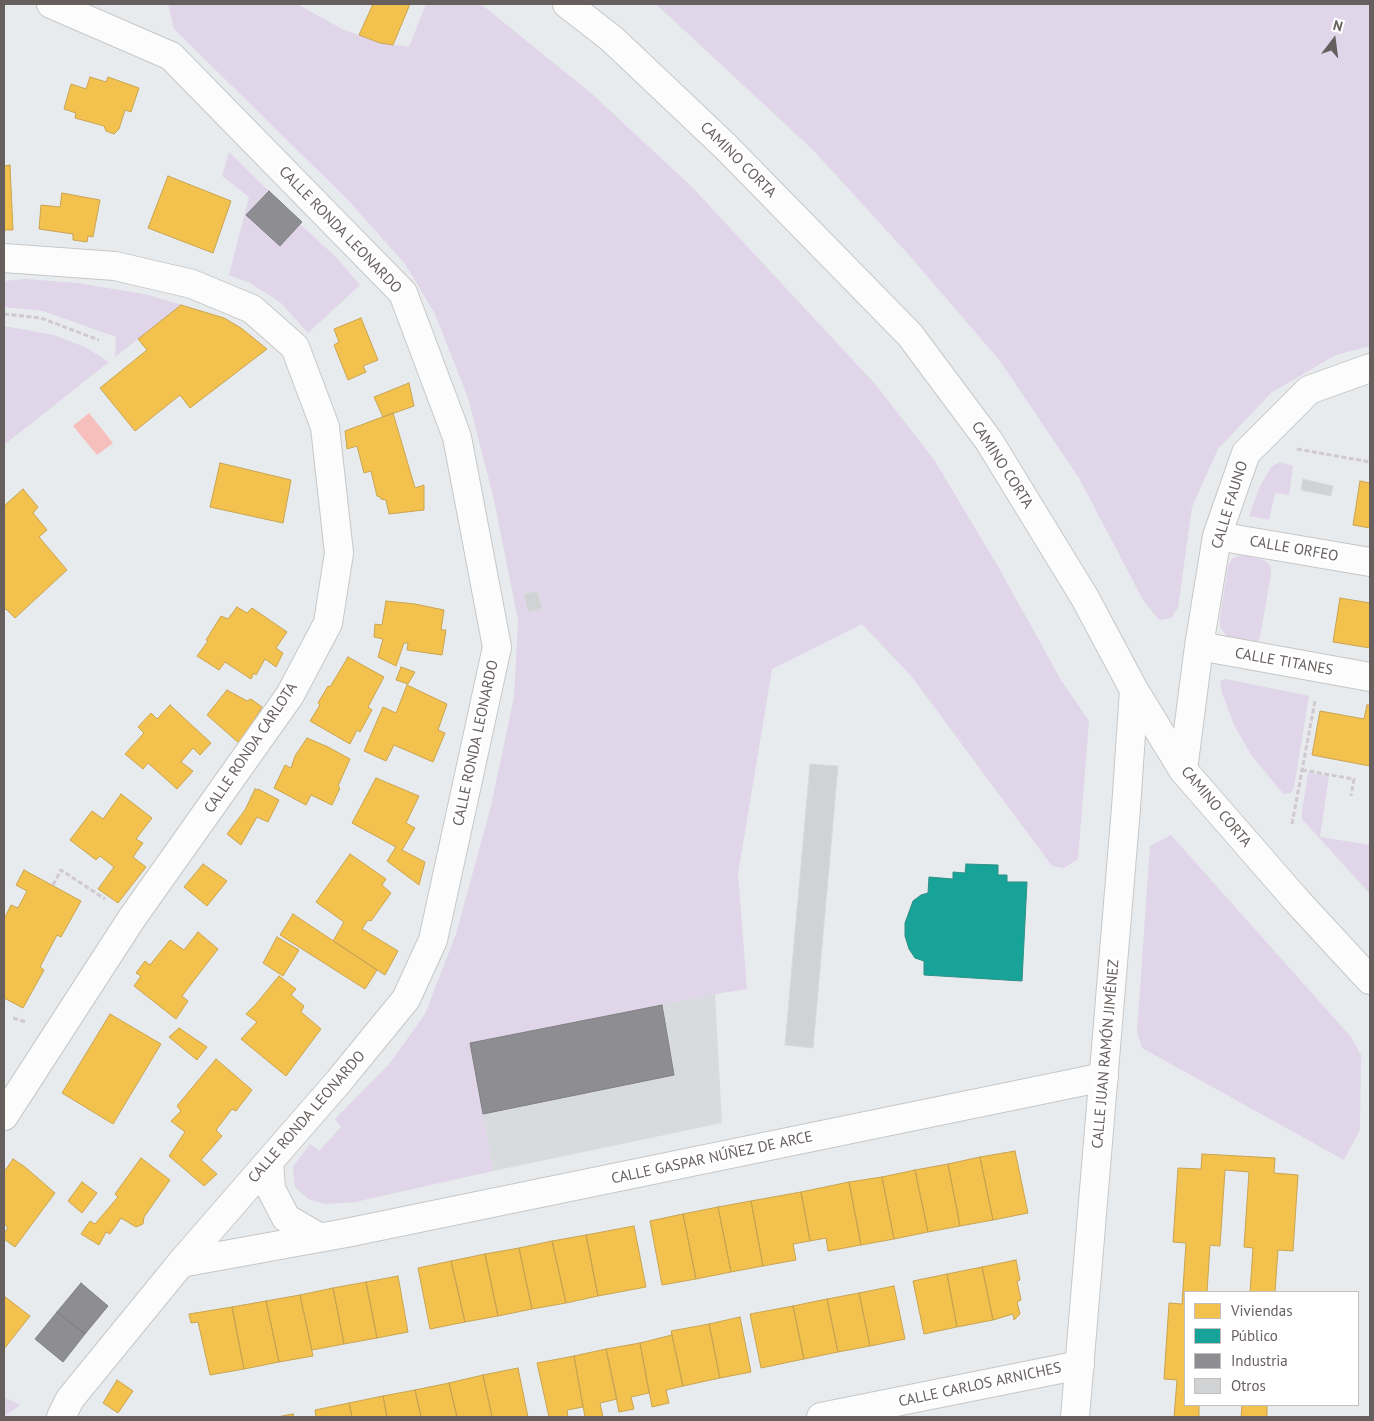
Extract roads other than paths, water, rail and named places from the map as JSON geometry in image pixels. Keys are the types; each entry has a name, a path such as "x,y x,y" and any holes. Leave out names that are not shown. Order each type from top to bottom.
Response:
{"street":[{"name":"CALLE RONDA LEONARDO","path":"47,1417 66,1408 181,1263 339,1081 406,999 433,940 497,647 457,437 402,293 171,56 51,4"},
{"name":"CAMINO CORTA","path":"567,4 612,40 725,146 910,336 989,441 1085,598 1134,690 1183,770 1297,901 1370,980"},
{"name":"CALLE RONDA CARLOTA","path":"4,258 115,266 192,284 252,309 295,347 325,427 339,554 328,623 290,695 132,918 4,1116"},
{"name":"CALLE FAUNO","path":"1183,770 1199,646 1217,536 1246,453 1309,390 1370,368"},
{"name":"CALLE ORFEO","path":"1217,536 1370,562"},
{"name":"CALLE TITANES","path":"1199,646 1370,677"},
{"name":"CALLE JUAN RAMÓN JIMÉNEZ","path":"1075,1417 1126,808 1134,690"},
{"name":"CALLE GASPAR NÚÑEZ DE ARCE","path":"181,1263 320,1238 1104,1077"},
{"path":"269,1162 271,1189 286,1218 320,1238"},
{"name":"CALLE CARLOS ARNICHES","path":"821,1417 1080,1365"}]}
